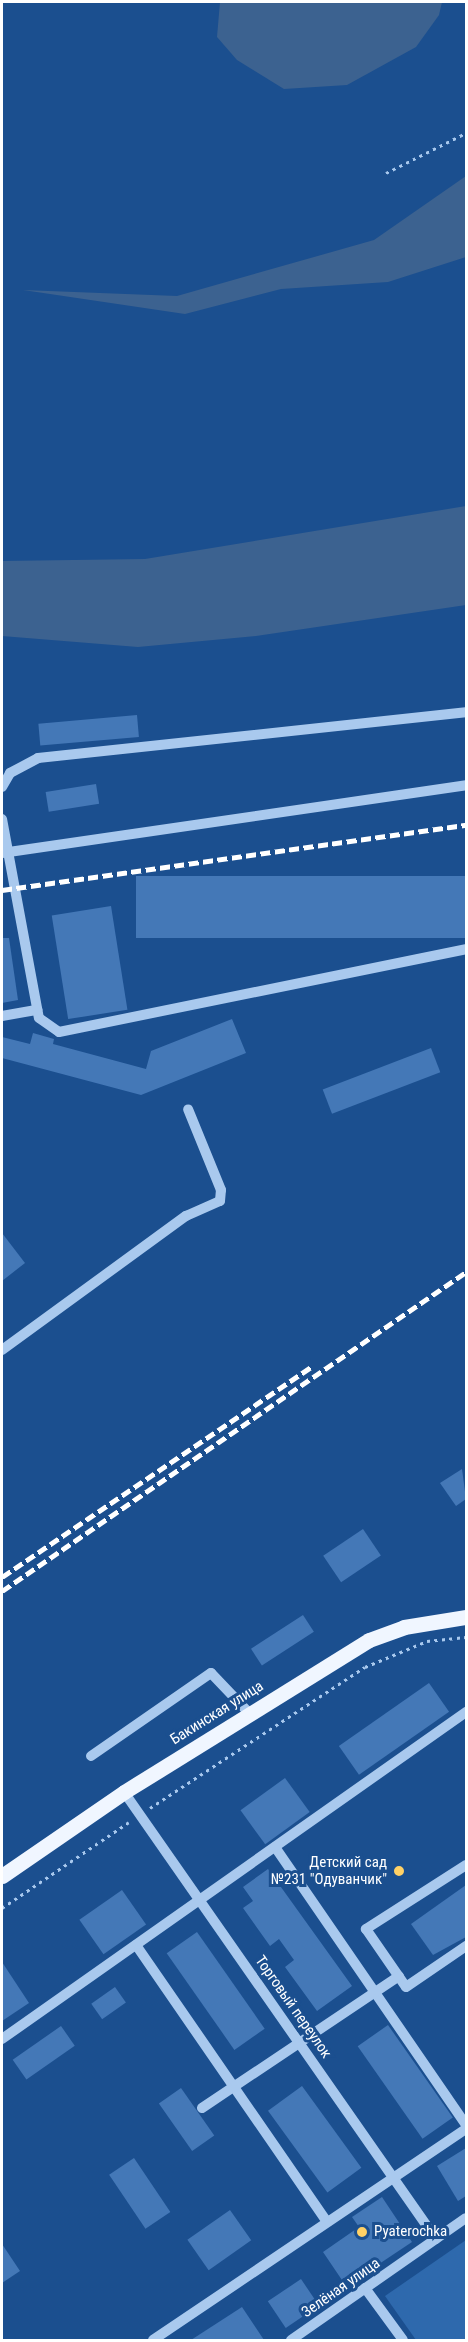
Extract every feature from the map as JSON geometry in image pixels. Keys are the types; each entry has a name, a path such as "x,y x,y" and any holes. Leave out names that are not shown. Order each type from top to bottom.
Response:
{"main road":[{"name":"Бакинская улица","path":"2,1876 124,1792 386,1631 466,1617"}],"street":[{"path":"2,788 10,773 38,758 466,712"},
{"path":"4,852 466,785"},
{"path":"2,819 4,852 37,1010 46,1027 59,1032 466,950"},
{"path":"2,1016 37,1010"},
{"path":"2,1350 186,1216 220,1202 221,1190 188,1109"},
{"path":"91,1756 211,1673 250,1713"},
{"path":"2,2039 466,1712"},
{"name":"Торговый переулок","path":"124,1792 436,2239"},
{"path":"153,2340 466,2127 275,1847"},
{"path":"466,1865 366,1929 406,1987 466,1946"},
{"path":"136,1945 327,2222"},
{"path":"202,2108 399,1976"},
{"name":"Зелёная улица","path":"291,2340 466,2218"},
{"path":"365,2288 403,2340"}],"path":[{"path":"386,173 466,133"},
{"path":"2,1908 365,1667 427,1641 466,1637"}],"shaded area":[{"path":"220,2 442,2 439,15 416,47 347,85 284,89 237,60 217,37"},
{"path":"466,176 466,257 388,282 281,289 185,314 23,290 177,296 374,240"},
{"path":"466,506 466,605 256,636 138,647 2,636 2,561 145,559"},
{"path":"466,2240 466,2340 416,2340 385,2296"}],"building":[{"path":"137,715 139,737 40,746 38,724"},
{"path":"96,784 99,804 49,812 46,792"},
{"path":"136,876 466,876 466,938 136,938"},
{"path":"111,906 127,1010 68,1019 52,915"},
{"path":"2,938 9,938 18,1000 2,1003"},
{"path":"232,1019 246,1053 141,1095 2,1058 2,1037 30,1044 33,1033 54,1039 53,1044 146,1069 151,1051"},
{"path":"431,1048 440,1072 332,1114 323,1090"},
{"path":"2,1233 25,1263 2,1281"},
{"path":"462,1469 466,1499 456,1506 440,1483"},
{"path":"363,1529 381,1556 341,1582 323,1556"},
{"path":"303,1615 314,1632 262,1666 251,1649"},
{"path":"429,1683 449,1712 359,1775 339,1746"},
{"path":"285,1778 310,1812 265,1844 241,1810"},
{"path":"268,1869 352,1986 317,2011 285,1967 294,1960 279,1939 270,1946 243,1908 253,1901 243,1887"},
{"path":"466,1885 466,1937 433,1955 411,1924"},
{"path":"122,1890 146,1924 103,1954 79,1920"},
{"path":"197,1932 265,2029 234,2050 167,1953"},
{"path":"2,1962 29,2003 2,2021"},
{"path":"115,1987 126,2003 102,2019 91,2004"},
{"path":"388,2025 453,2118 423,2139 358,2046"},
{"path":"61,2026 75,2046 26,2080 13,2060"},
{"path":"302,2086 361,2168 327,2192 268,2111"},
{"path":"181,2088 214,2136 192,2151 159,2103"},
{"path":"466,2148 466,2196 458,2201 437,2166"},
{"path":"134,2158 170,2212 145,2229 109,2175"},
{"path":"382,2197 412,2242 346,2286 323,2252 359,2227 352,2217"},
{"path":"230,2210 251,2240 209,2270 187,2240"},
{"path":"2,2244 20,2271 2,2283"},
{"path":"301,2279 319,2306 286,2328 268,2301"},
{"path":"242,2307 264,2340 191,2340"}],"railway":[{"path":"2,890 466,825"},
{"path":"2,1591 466,1272"},
{"path":"2,1577 313,1366"}],"place":[{"name":"Детский сад №231 \"Одуванчик\"","path":"399,1871"},
{"name":"Pyaterochka","path":"362,2232"}]}
